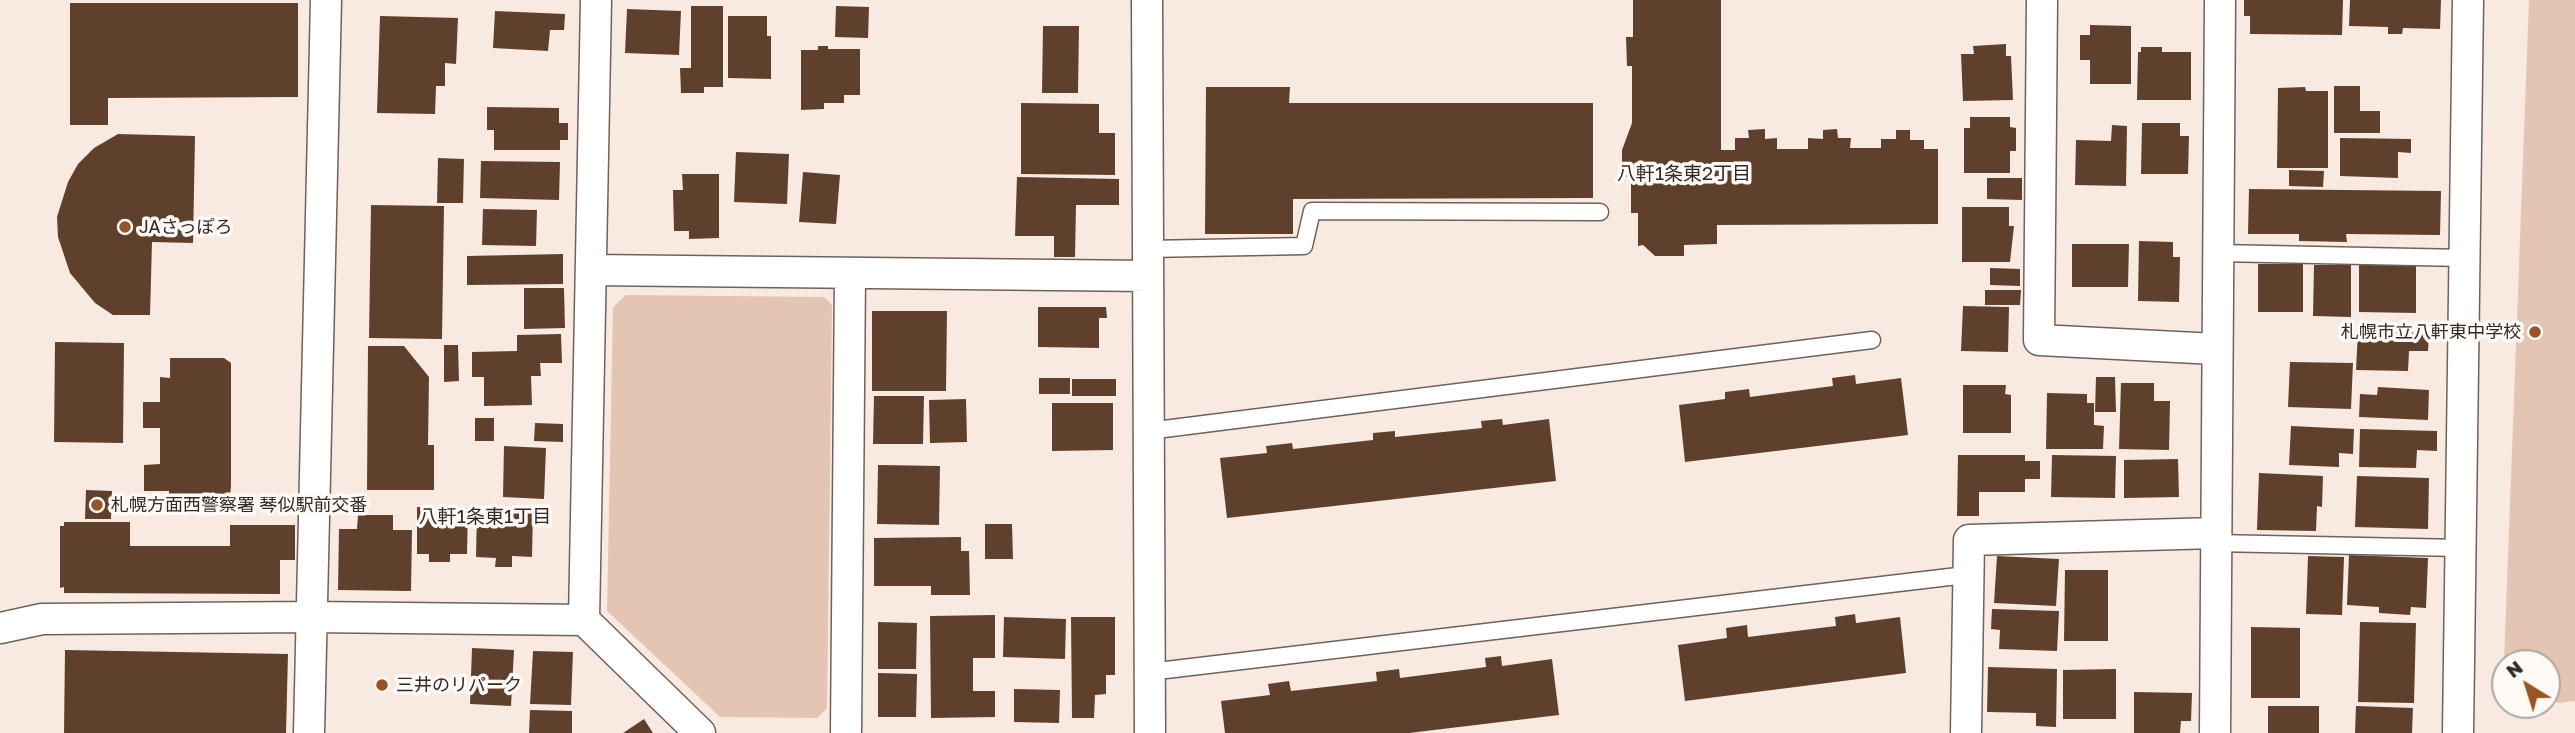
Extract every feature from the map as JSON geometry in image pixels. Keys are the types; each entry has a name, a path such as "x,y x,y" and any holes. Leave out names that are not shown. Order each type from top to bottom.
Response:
{"street":[{"path":"309,733 326,0"},
{"path":"584,620 596,0"},
{"path":"1147,0 1150,733"},
{"path":"2042,0 2039,340 2217,349"},
{"path":"2215,733 2220,0"},
{"path":"2458,733 2468,0"},
{"path":"592,270 850,274 1148,262"},
{"path":"846,733 850,274"},
{"path":"1966,733 1966,575 1969,540 2215,538"},
{"path":"0,628 42,619 312,617 584,620 700,733"}],"lane":[{"path":"1148,262 1304,246 1312,211 1600,212"},
{"path":"2218,253 2464,258"},
{"path":"1148,430 1872,340"},
{"path":"2215,538 2460,548"},
{"path":"1149,672 1966,575"}],"shaded area":[{"name":"札幌市立八軒東中学校","path":"2529,0 2575,0 2575,701 2561,703 2561,649 2505,649"},
{"path":"626,295 824,297 832,305 827,708 817,718 720,717 607,611 613,307"}],"building":[{"path":"1633,0 1721,0 1721,150 1735,150 1735,138 1749,138 1748,130 1765,129 1765,139 1777,138 1777,149 1808,149 1808,138 1823,139 1823,130 1837,129 1838,138 1851,138 1850,148 1881,148 1881,139 1896,139 1896,130 1910,130 1910,140 1924,140 1924,149 1938,149 1938,224 1717,225 1717,244 1684,245 1684,256 1655,256 1643,245 1638,246 1638,213 1631,213 1631,177 1622,176 1622,150 1632,123 1632,66 1627,66 1626,37 1633,37"},
{"path":"2244,0 2343,0 2342,35 2250,34 2250,16 2244,16"},
{"path":"2350,0 2441,0 2440,29 2403,28 2402,34 2388,34 2388,27 2349,26"},
{"path":"70,3 298,3 298,97 108,98 108,125 70,125"},
{"path":"691,6 723,6 723,87 704,87 704,93 681,93 680,68 691,68"},
{"path":"836,6 869,7 868,38 835,37"},
{"path":"627,9 681,11 679,55 625,53"},
{"path":"495,11 565,14 564,30 550,30 548,51 493,48"},
{"path":"380,16 458,18 456,64 445,63 445,86 436,86 435,114 377,113"},
{"path":"728,16 767,16 767,36 771,36 771,79 728,78"},
{"path":"2090,25 2131,26 2131,84 2090,84 2090,60 2080,60 2080,35 2090,35"},
{"path":"1043,26 1079,26 1078,93 1042,93"},
{"path":"2006,44 2006,56 2011,56 2013,100 1963,101 1961,54 1974,54 1973,46"},
{"path":"818,46 828,46 828,49 860,49 860,95 844,95 844,103 824,103 824,109 801,110 801,50 818,50"},
{"path":"2141,47 2162,47 2162,52 2191,52 2191,100 2137,100 2138,52 2141,52"},
{"path":"2334,86 2360,86 2360,111 2380,111 2380,133 2334,133"},
{"path":"1206,87 1290,87 1289,103 1593,103 1593,198 1293,199 1293,234 1205,234"},
{"path":"2305,87 2306,91 2328,91 2328,168 2277,168 2278,88"},
{"path":"1021,103 1099,104 1099,133 1115,133 1115,175 1021,174"},
{"path":"487,107 559,108 559,123 568,123 568,140 560,140 560,150 494,150 494,130 487,130"},
{"path":"1970,117 2010,117 2010,127 2016,128 2016,151 2010,151 2010,173 1964,173 1964,128 1970,128"},
{"path":"2142,123 2180,123 2180,136 2189,136 2188,174 2141,174"},
{"path":"2112,125 2127,126 2126,186 2075,185 2076,140 2111,141"},
{"name":"JAさっぽろ","path":"118,134 195,136 193,243 152,242 150,315 113,315 95,303 70,273 58,237 57,217 68,182 78,164 94,148"},
{"path":"2340,138 2411,139 2411,153 2398,152 2398,178 2340,176"},
{"path":"736,152 789,154 787,204 734,202"},
{"path":"438,158 464,159 463,203 437,203"},
{"path":"481,161 560,162 559,200 480,198"},
{"path":"2289,170 2324,171 2323,187 2289,186"},
{"path":"803,172 840,175 836,224 799,222"},
{"path":"682,174 719,174 719,238 689,239 689,231 674,231 673,190 683,190"},
{"path":"1017,177 1119,179 1119,205 1076,205 1075,257 1054,257 1054,236 1015,236"},
{"path":"1987,178 2022,178 2022,200 1987,199"},
{"path":"2249,189 2441,191 2440,235 2346,234 2347,242 2299,241 2299,234 2248,234"},
{"path":"371,205 444,206 442,339 369,338"},
{"path":"1962,207 2009,207 2009,226 2014,226 2010,262 1962,262"},
{"path":"483,209 537,210 536,246 482,245"},
{"path":"2139,241 2173,242 2173,257 2180,257 2179,302 2138,301"},
{"path":"2072,244 2129,244 2128,287 2072,287"},
{"path":"563,254 563,284 467,285 467,256"},
{"path":"2359,263 2416,264 2416,313 2359,312"},
{"path":"2258,264 2303,264 2303,312 2258,312"},
{"path":"2314,265 2351,265 2351,317 2313,316"},
{"path":"1990,268 2020,269 2020,286 1990,285"},
{"path":"524,288 564,288 565,328 524,329"},
{"path":"1985,290 2021,290 2020,305 1985,305"},
{"path":"1963,306 2009,307 2008,352 1961,351"},
{"path":"1038,307 1106,307 1107,318 1099,318 1099,348 1038,347"},
{"path":"872,311 947,311 946,391 872,391"},
{"path":"2358,331 2429,333 2428,351 2409,351 2408,371 2356,370"},
{"path":"561,334 562,363 540,363 541,376 531,376 532,405 484,406 484,377 472,377 472,352 517,351 517,335"},
{"path":"55,342 124,343 123,443 54,442"},
{"path":"444,345 458,345 459,381 444,382"},
{"path":"368,346 404,346 429,377 428,445 434,445 434,490 367,490"},
{"path":"170,358 224,358 231,363 231,486 229,506 224,506 224,511 168,511 169,491 144,491 144,465 160,464 160,428 143,428 143,402 160,402 160,377 170,378"},
{"path":"2290,362 2353,363 2351,409 2288,407"},
{"path":"1855,375 1856,384 1901,378 1908,435 1685,462 1679,405 1725,399 1725,392 1749,389 1750,397 1833,386 1832,378"},
{"path":"2096,377 2115,377 2116,412 2095,412"},
{"path":"1039,378 1070,378 1070,394 1039,394"},
{"path":"1072,379 1116,379 1116,396 1072,396"},
{"path":"2121,383 2154,383 2154,401 2170,401 2169,450 2119,449"},
{"path":"1963,385 2006,385 2005,394 2011,395 2011,433 1963,433"},
{"path":"2378,387 2429,390 2428,420 2359,417 2360,394 2377,395"},
{"path":"2047,393 2087,394 2087,403 2094,403 2094,425 2104,426 2103,449 2046,449"},
{"path":"874,396 924,396 923,444 873,444"},
{"path":"966,399 967,442 930,443 929,400"},
{"path":"1052,403 1113,403 1113,450 1052,451"},
{"path":"475,418 494,418 494,441 475,441"},
{"path":"1502,419 1503,425 1549,419 1556,481 1227,518 1220,458 1267,453 1266,446 1292,443 1293,449 1373,440 1373,433 1395,431 1395,437 1482,428 1481,421"},
{"path":"535,423 563,424 563,442 534,441"},
{"path":"2291,426 2354,429 2353,454 2339,453 2339,467 2289,465"},
{"path":"2360,429 2437,431 2437,451 2417,450 2416,468 2359,467"},
{"path":"504,446 546,448 544,499 503,497"},
{"path":"1958,455 2025,455 2025,461 2040,461 2040,479 2025,479 2025,492 1979,492 1979,516 1957,516"},
{"path":"2052,455 2116,456 2115,498 2051,497"},
{"path":"2178,459 2179,497 2124,498 2124,460"},
{"path":"878,465 940,466 939,525 877,524"},
{"path":"2259,473 2323,476 2322,507 2317,506 2316,531 2257,530"},
{"path":"2357,476 2429,478 2428,529 2355,527"},
{"path":"86,490 112,491 111,519 85,519"},
{"path":"417,507 468,508 467,554 450,554 450,562 429,562 429,554 417,554"},
{"path":"477,509 533,510 532,557 512,556 512,567 495,567 496,558 476,557"},
{"path":"358,515 393,515 393,530 412,530 411,591 338,590 339,529 357,529"},
{"path":"64,522 130,522 130,546 230,546 230,525 295,525 295,560 280,560 280,594 64,593 64,587 60,588 60,526 64,526"},
{"path":"985,524 1012,524 1013,559 985,559"},
{"path":"961,537 961,551 969,551 970,595 931,595 931,586 874,586 874,538"},
{"path":"2349,555 2428,558 2426,608 2411,607 2410,615 2379,613 2379,607 2347,605"},
{"path":"1997,556 2059,559 2056,606 1994,603"},
{"path":"2308,556 2344,557 2342,615 2306,614"},
{"path":"2065,570 2108,570 2108,641 2064,641"},
{"path":"1992,609 2059,611 2057,651 1999,649 2000,630 1991,629"},
{"path":"1855,614 1856,623 1900,617 1906,673 1685,701 1678,645 1727,638 1726,628 1747,625 1748,637 1836,626 1835,617"},
{"path":"995,615 995,658 973,658 973,691 995,691 995,717 931,718 930,616"},
{"path":"1004,617 1066,619 1065,659 1003,657"},
{"path":"1071,617 1115,617 1115,675 1106,675 1106,694 1095,695 1094,718 1072,718"},
{"path":"878,622 917,623 916,669 878,669"},
{"path":"2360,622 2416,623 2414,703 2358,702"},
{"path":"2251,627 2300,628 2300,698 2251,698"},
{"path":"472,648 514,650 511,706 470,704"},
{"path":"65,650 288,654 286,733 64,733"},
{"path":"533,651 573,652 571,705 530,704"},
{"path":"1501,656 1502,666 1552,659 1559,715 1409,733 1225,733 1221,701 1270,695 1268,684 1289,681 1291,691 1377,681 1376,672 1399,669 1400,678 1486,667 1485,658"},
{"path":"1988,667 2057,669 2056,727 2036,726 2036,713 1987,712"},
{"path":"2116,669 2116,719 2063,719 2063,670"},
{"path":"878,673 917,674 916,717 878,717"},
{"path":"1014,689 1060,690 1059,723 1014,722"},
{"path":"2134,692 2192,693 2191,721 2181,721 2180,733 2134,733"},
{"path":"2268,706 2319,706 2319,733 2268,733"},
{"path":"2356,706 2413,708 2412,733 2355,733"},
{"path":"530,710 572,711 572,733 529,733"},
{"path":"644,719 653,733 623,733"}],"place":[{"name":"JAさっぽろ","path":"125,227"},
{"name":"札幌市立八軒東中学校","path":"2535,332"},
{"name":"札幌方面西警察署 琴似駅前交番","path":"97,505"},
{"name":"三井のリパーク","path":"382,685"}],"district":[{"name":"八軒1条東2丁目","path":"1684,174"},
{"name":"八軒1条東1丁目","path":"485,517"}]}
